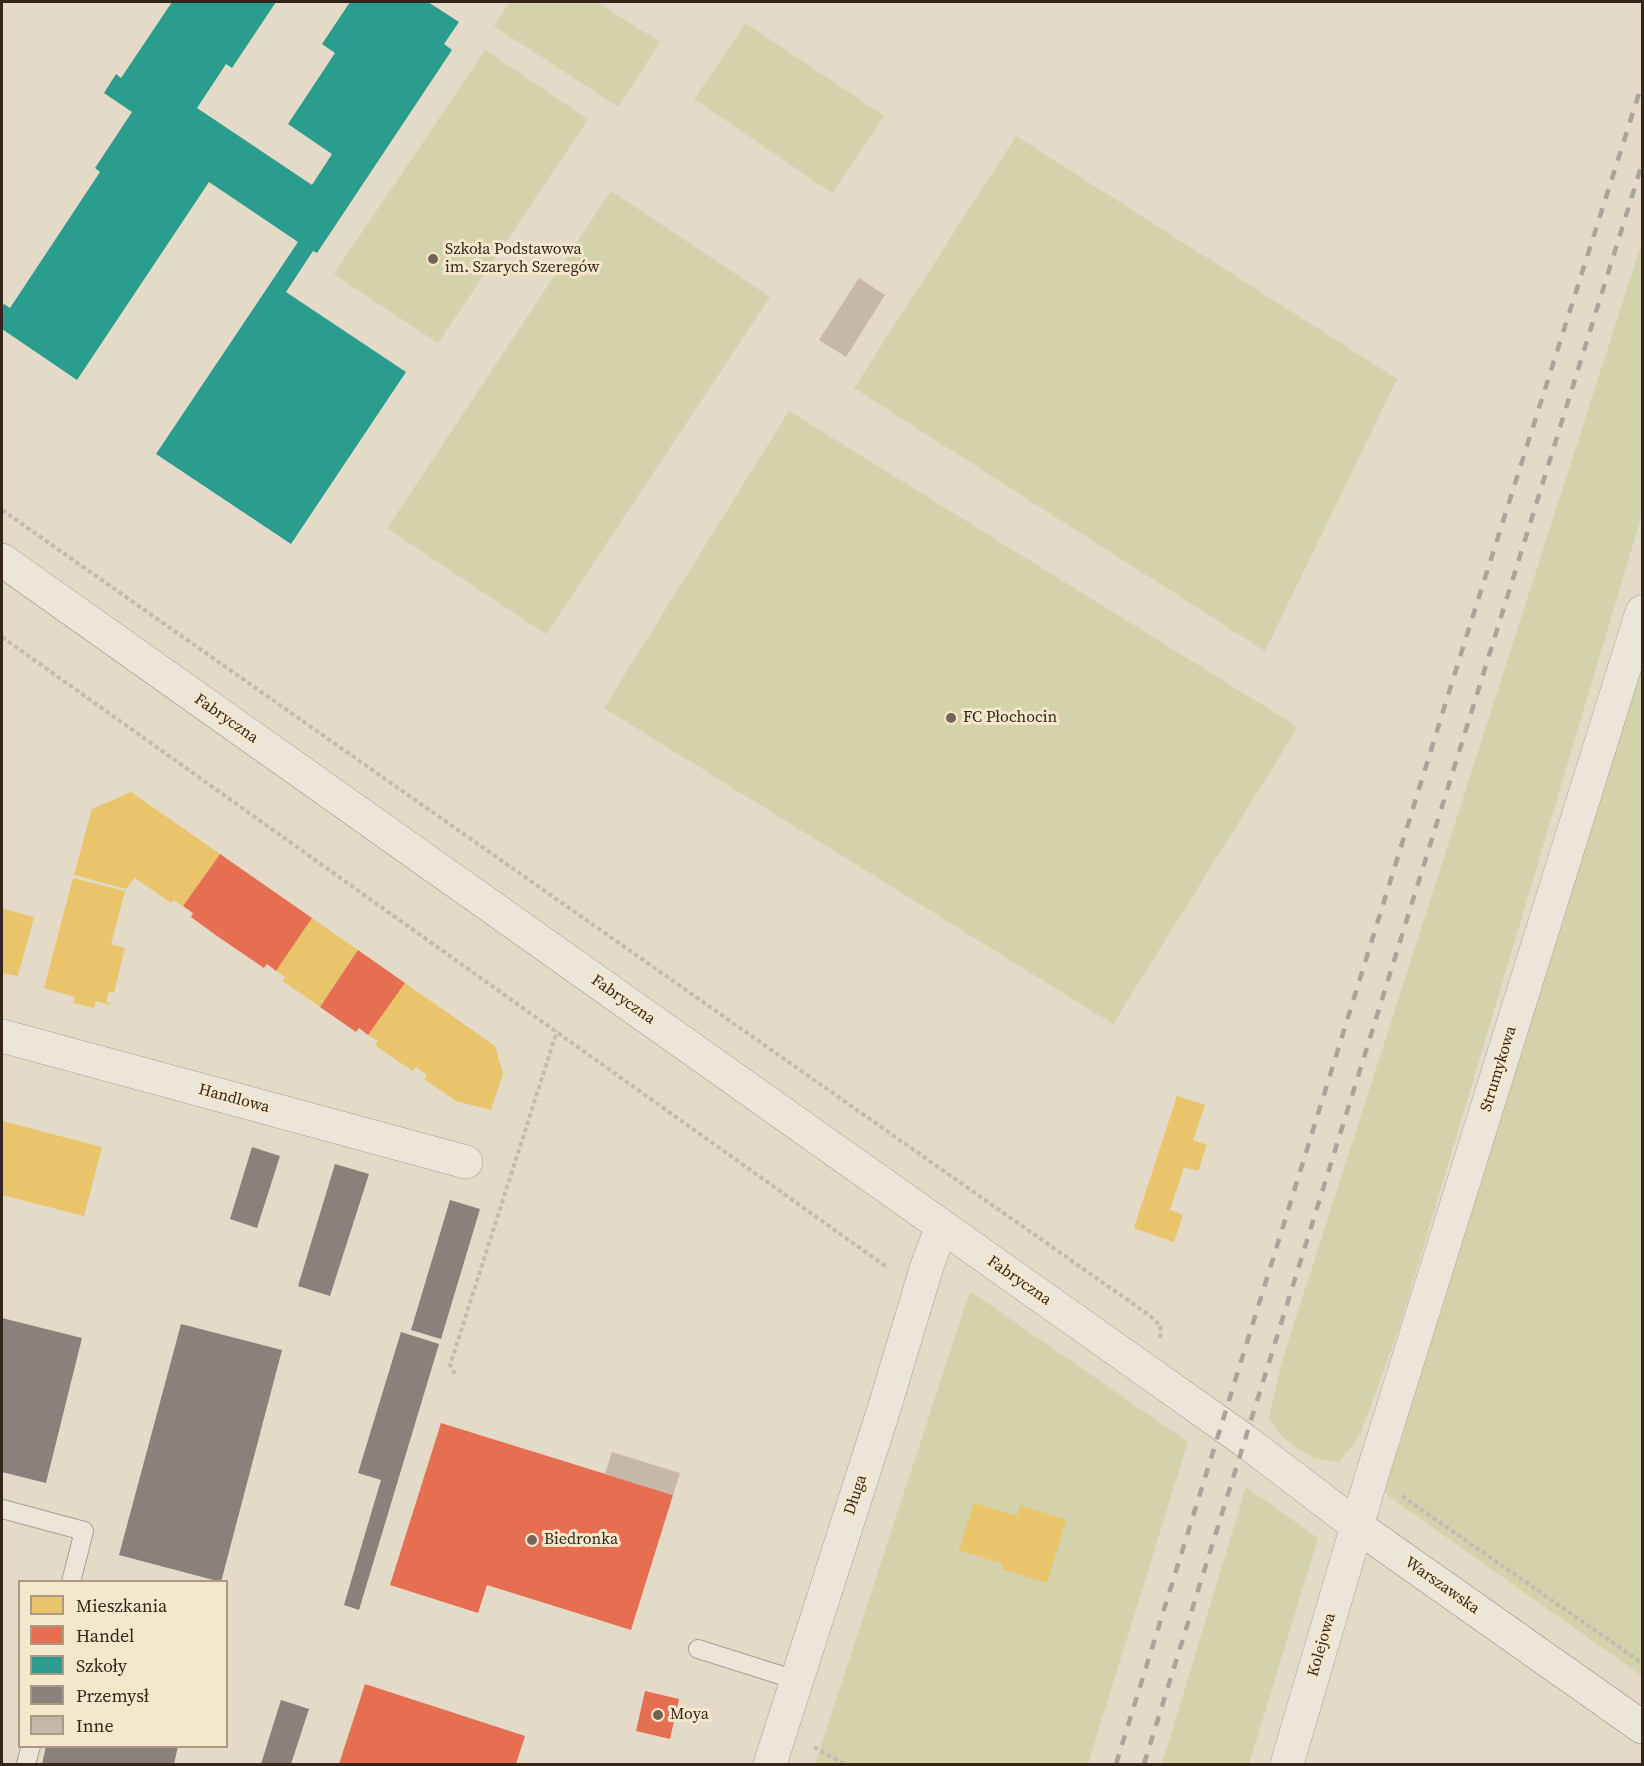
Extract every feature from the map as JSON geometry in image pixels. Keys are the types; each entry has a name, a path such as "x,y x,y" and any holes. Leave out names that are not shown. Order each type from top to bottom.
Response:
{"street":[{"name":"Fabryczna","path":"2,560 1244,1440"},
{"name":"Strumykowa","path":"1357,1526 1642,612"},
{"name":"Handlowa","path":"2,1036 466,1162"},
{"name":"Długa","path":"770,1764 884,1409 927,1266 942,1226"},
{"name":"Warszawska","path":"1244,1440 1357,1526 1642,1727"},
{"name":"Kolejowa","path":"1287,1764 1357,1526"}],"lane":[{"path":"2,1509 84,1531 71,1580"},
{"path":"698,1649 796,1680"},
{"path":"26,1764 30,1748"}],"path":[{"path":"2,510 1149,1315 1161,1326 1155,1377"},
{"path":"2,637 920,1290"},
{"path":"455,1374 450,1365 557,1031"},
{"path":"1372,1475 1642,1663"},
{"path":"805,1742 844,1764"}],"shaded area":[{"path":"510,2 597,2 660,42 618,107 494,26"},
{"path":"746,23 884,116 832,193 694,99"},
{"path":"485,50 588,119 438,343 334,274"},
{"path":"1016,136 1397,379 1265,651 854,388"},
{"path":"611,191 770,297 546,634 387,528"},
{"path":"1642,242 1642,514 1399,1329 1360,1435 1339,1462 1313,1458 1282,1437 1269,1418 1281,1364"},
{"name":"FC Płochocin","path":"789,411 1298,727 1113,1024 604,708"},
{"path":"1642,664 1642,1676 1387,1495 1380,1475"},
{"path":"970,1291 1188,1442 1088,1764 815,1764"},
{"path":"1246,1487 1318,1538 1249,1764 1162,1764"}],"building: Mieszkania":[{"path":"131,792 220,854 183,906 174,900 171,903 135,878 126,889 74,875 92,809"},
{"path":"73,878 125,891 111,944 125,948 114,993 109,991 106,1002 111,1003 110,1005 96,1001 94,1008 73,1003 75,997 44,988"},
{"path":"2,904 4,909 34,917 18,976 2,973"},
{"path":"312,918 358,950 320,1007 283,981 285,977 276,971"},
{"path":"405,983 495,1046 503,1073 491,1110 456,1101 424,1079 427,1075 416,1067 413,1071 411,1070 375,1045 378,1041 368,1035"},
{"path":"1177,1096 1205,1105 1193,1140 1207,1145 1198,1171 1184,1167 1170,1210 1183,1215 1174,1242 1134,1228"},
{"path":"2,1121 102,1147 84,1216 2,1195"},
{"path":"974,1503 1017,1516 1020,1505 1066,1520 1047,1583 1002,1569 1003,1564 959,1550"}],"building: Handel":[{"path":"220,854 312,918 276,971 267,964 264,968 217,936 191,917 193,913 183,906"},
{"path":"358,950 405,983 368,1035 359,1028 356,1032 320,1007"},
{"name":"Biedronka","path":"441,1423 673,1495 631,1630 487,1585 478,1613 390,1585"},
{"path":"365,1684 525,1736 516,1764 339,1764"},
{"name":"Moya","path":"645,1691 679,1699 670,1739 636,1731"}],"building: Szkoły":[{"path":"172,2 276,2 232,68 226,64 197,108 312,185 332,154 288,124 335,53 322,44 350,2 428,2 459,22 444,44 452,50 317,253 313,251 286,292 406,372 291,544 156,454 298,242 209,182 77,380 2,329 2,307 4,304 10,308 100,172 95,168 132,112 104,93 116,74 121,78"}],"building: Przemysł":[{"path":"252,1147 280,1156 257,1228 230,1219"},
{"path":"335,1164 369,1174 330,1296 298,1286"},
{"path":"450,1200 480,1209 441,1339 411,1330"},
{"path":"2,1318 82,1338 46,1483 2,1472"},
{"path":"181,1324 282,1350 222,1580 213,1580 119,1555"},
{"path":"401,1332 439,1344 359,1610 344,1605 381,1480 358,1473"},
{"path":"281,1700 309,1709 291,1764 261,1764"},
{"path":"46,1748 178,1748 174,1764 42,1764"}],"building: Inne":[{"path":"859,278 885,295 846,357 819,340"},
{"path":"612,1452 680,1473 673,1495 605,1474"}],"railway":[{"path":"1116,1764 1464,644 1642,84"},
{"path":"1144,1764 1642,164"}],"place":[{"name":"Szkoła Podstawowa im. Szarych Szeregów","path":"433,259"},
{"name":"FC Płochocin","path":"951,718"},
{"name":"Biedronka","path":"532,1540"},
{"name":"Moya","path":"658,1715"}]}
